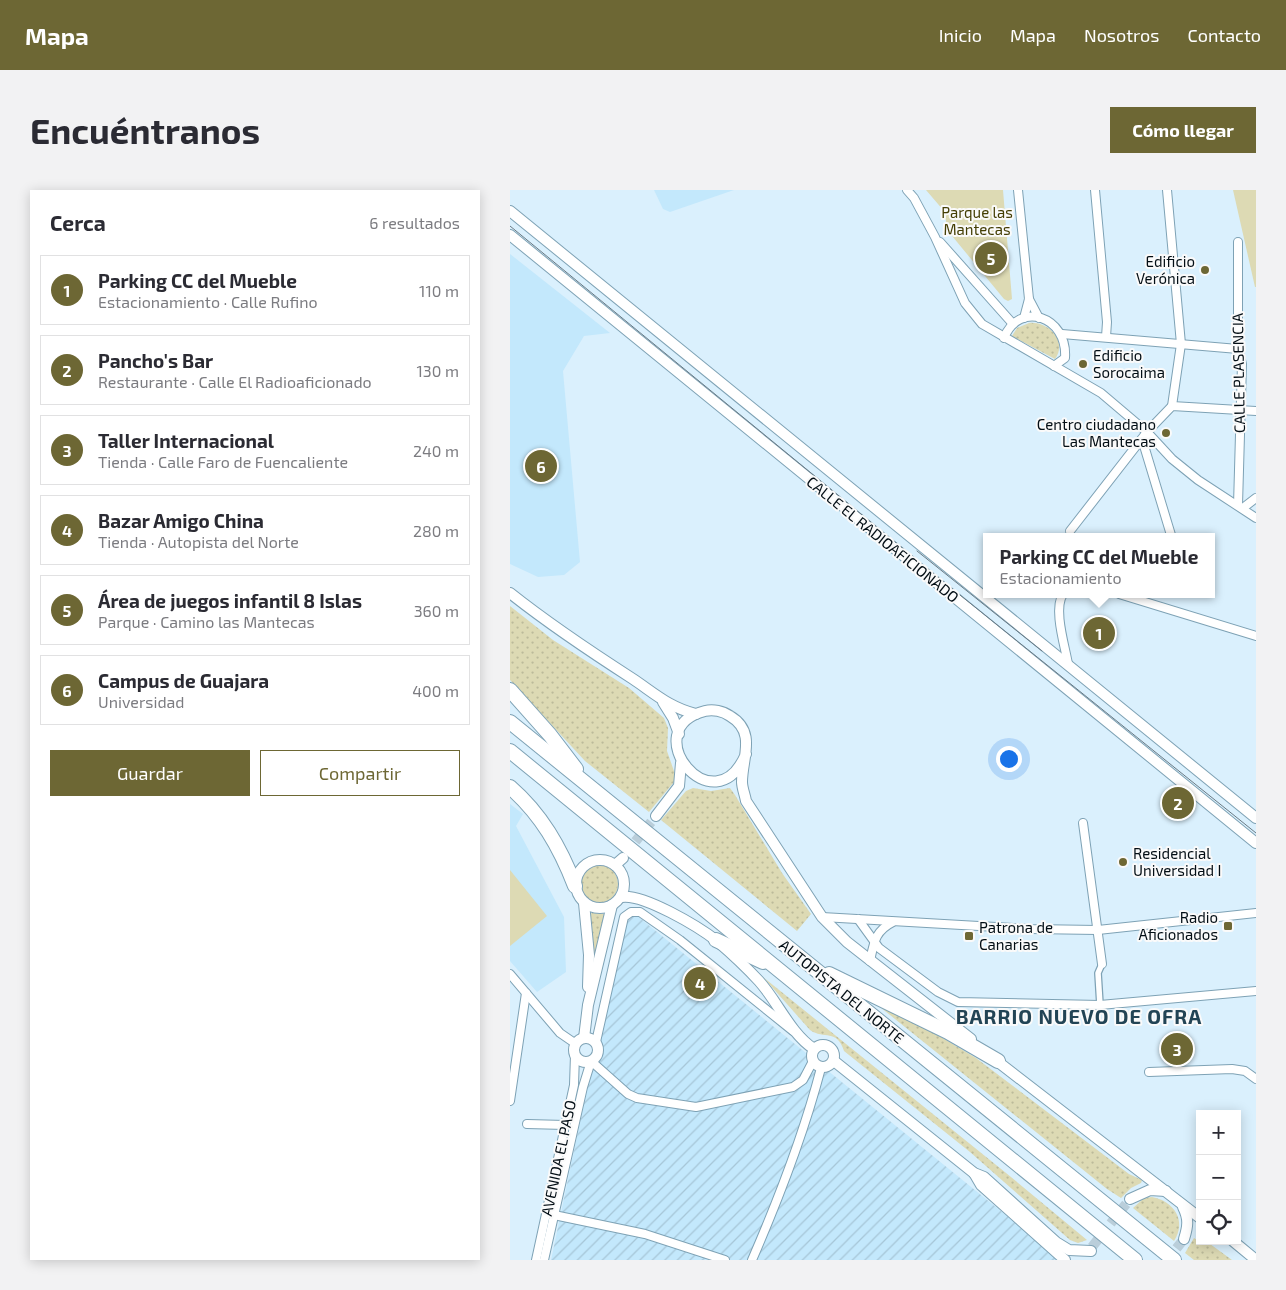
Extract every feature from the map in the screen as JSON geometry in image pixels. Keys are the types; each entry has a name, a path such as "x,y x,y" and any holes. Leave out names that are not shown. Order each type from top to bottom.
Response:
{"highway":[{"path":"510,690 550,735 590,787"},
{"name":"AUTOPISTA DEL NORTE","path":"510,722 1174,1260"},
{"name":"AUTOPISTA DEL NORTE","path":"510,751 1135,1260"},
{"path":"510,787 529,805 544,824 564,856 575,886"},
{"path":"716,940 782,971"},
{"path":"808,964 948,1032 998,1061"}],"street":[{"path":"907,190 935,237 965,303 982,324 1101,393 1148,432 1198,480 1256,518"},
{"path":"1018,190 1029,299 1024,318"},
{"path":"1095,190 1107,322 1106,336"},
{"path":"1070,531 1142,439 1172,406 1181,344 1167,190"},
{"name":"CALLE EL RADIOAFICIONADO","path":"510,211 983,595"},
{"name":"CALLE EL RADIOAFICIONADO","path":"510,235 1256,843"},
{"path":"935,237 1013,324"},
{"name":"CALLE PLASENCIA","path":"1238,242 1238,349 1242,364 1240,506"},
{"path":"1029,299 1039,318"},
{"path":"1004,338 1013,324 1024,318 1039,318 1054,324 1062,334 1066,346 1065,358 1068,374"},
{"path":"1062,334 1106,336 1238,349"},
{"path":"1054,366 1065,358"},
{"path":"1172,406 1256,411"},
{"path":"1142,439 1170,533"},
{"path":"1240,506 1256,498"},
{"path":"510,593 571,639 662,701 680,710 696,714"},
{"name":"CALLE EL RADIOAFICIONADO","path":"987,598 1256,818"},
{"path":"1061,598 1059,601 1060,621 1068,664"},
{"path":"1132,598 1256,636"},
{"path":"662,701 673,718 679,734"},
{"path":"679,786 681,763 677,749 679,734 685,723 696,714 706,711 720,711 736,720 746,736 746,754 742,783 746,801 822,917 847,942 870,961 1196,1215"},
{"path":"681,763 689,772 699,778 712,781 728,777 742,764 746,754"},
{"path":"656,816 679,786 699,778"},
{"path":"1083,823 1102,964 1098,973 1100,1005"},
{"path":"588,1006 589,955 584,903 576,892 575,886 580,870 592,861 619,861 624,883 621,897"},
{"path":"797,1033 786,1028 758,1002 640,912 631,912 624,917 596,1042 598,1053 591,1061 584,1062 575,1055 612,906 621,897 630,895 647,900 716,940 759,981 797,1033 814,1049"},
{"path":"584,903 598,909 612,906"},
{"path":"822,917 1030,929 1098,930 1256,913"},
{"path":"858,919 874,942 938,992 958,1002 1100,1005 1256,991"},
{"path":"870,961 874,942 881,928 894,922"},
{"path":"510,974 560,1033 580,1041 590,1038 596,1042"},
{"path":"510,1101 526,993"},
{"path":"591,1061 628,1094 638,1098 696,1107 793,1087 803,1080 813,1061 814,1049 820,1045 828,1046 834,1054 834,1061 829,1066 821,1068"},
{"name":"AVENIDA EL PASO","path":"536,1260 574,1085 575,1055"},
{"name":"AVENIDA EL PASO","path":"544,1260 583,1087 591,1061"},
{"path":"813,1061 821,1068"},
{"path":"834,1061 974,1173 984,1177 1056,1242 1069,1250 1090,1253"},
{"path":"752,1260 768,1223 812,1103 821,1068"},
{"path":"1149,1072 1232,1069 1245,1071 1256,1079"},
{"path":"527,1124 565,1125"},
{"path":"974,1173 981,1185 1065,1260"},
{"path":"1130,1199 1150,1190 1167,1191"},
{"path":"1180,1201 1187,1216 1188,1226 1184,1239"},
{"path":"554,1215 645,1234 725,1260"},
{"path":"1238,1245 1256,1260"}],"shaded area":[{"path":"654,190 734,190 670,212 663,209"},
{"path":"510,254 610,333 584,336 563,371 580,562 564,575 538,577 510,564"},
{"path":"510,804 523,814 516,826 564,917 566,972 537,992 510,961"},
{"path":"630,910 1061,1260 551,1260 599,1032"}],"green space":[{"name":"Parque las Mantecas","path":"926,190 1003,190 1012,299 1008,301 1004,299 948,231 944,211"},
{"path":"1233,190 1256,190 1256,287 1255,287"},
{"path":"1029,323 1043,325 1054,333 1059,346 1055,359 1012,336 1017,328"},
{"path":"510,606 553,640 629,688 664,718 668,728 667,751 675,774 674,782 649,812 585,761 510,680"},
{"path":"693,788 711,791 730,788 782,873 811,914 797,931 661,820 686,791"},
{"path":"599,865 612,871 618,884 612,897 599,903 586,897 580,884 586,871"},
{"path":"510,870 547,916 510,946"},
{"path":"590,914 605,914 596,955 593,952"},
{"path":"763,977 1087,1240 1078,1243 1070,1240 970,1152 844,1051 838,1039 810,1030"},
{"path":"880,1007 926,1028 976,1058 1129,1174 1142,1180 1141,1183 1131,1188 1121,1198 1107,1189"},
{"path":"1144,1198 1160,1199 1172,1207 1179,1219 1178,1234 1174,1241 1133,1208"},
{"path":"1194,1238 1196,1239 1196,1245 1211,1245 1232,1260 1194,1260 1185,1253"}],"tunnel":[{"path":"626,853 656,816"},
{"path":"1092,1247 1130,1199"},
{"path":"1167,1260 1184,1239"}],"tram line":[{"path":"510,226 950,587 1256,833"},
{"path":"917,551 1042,651"}],"place":[{"name":"Área de juegos infantil 8 Islas","path":"991,258"},
{"name":"Edificio Verónica","path":"1205,270"},
{"name":"Edificio Sorocaima","path":"1083,364"},
{"name":"Centro ciudadano Las Mantecas","path":"1166,433"},
{"name":"Campus de Guajara","path":"541,466"},
{"name":"Parking CC del Mueble","path":"1099,633"},
{"name":"Pancho's Bar","path":"1178,803"},
{"name":"Residencial Universidad I","path":"1123,862"},
{"name":"Radio Aficionados","path":"1228,926"},
{"name":"Patrona de Canarias","path":"969,936"},
{"name":"Bazar Amigo China","path":"700,983"},
{"name":"Taller Internacional","path":"1177,1049"}],"district":[{"name":"BARRIO NUEVO DE OFRA","path":"1079,1016"}]}
